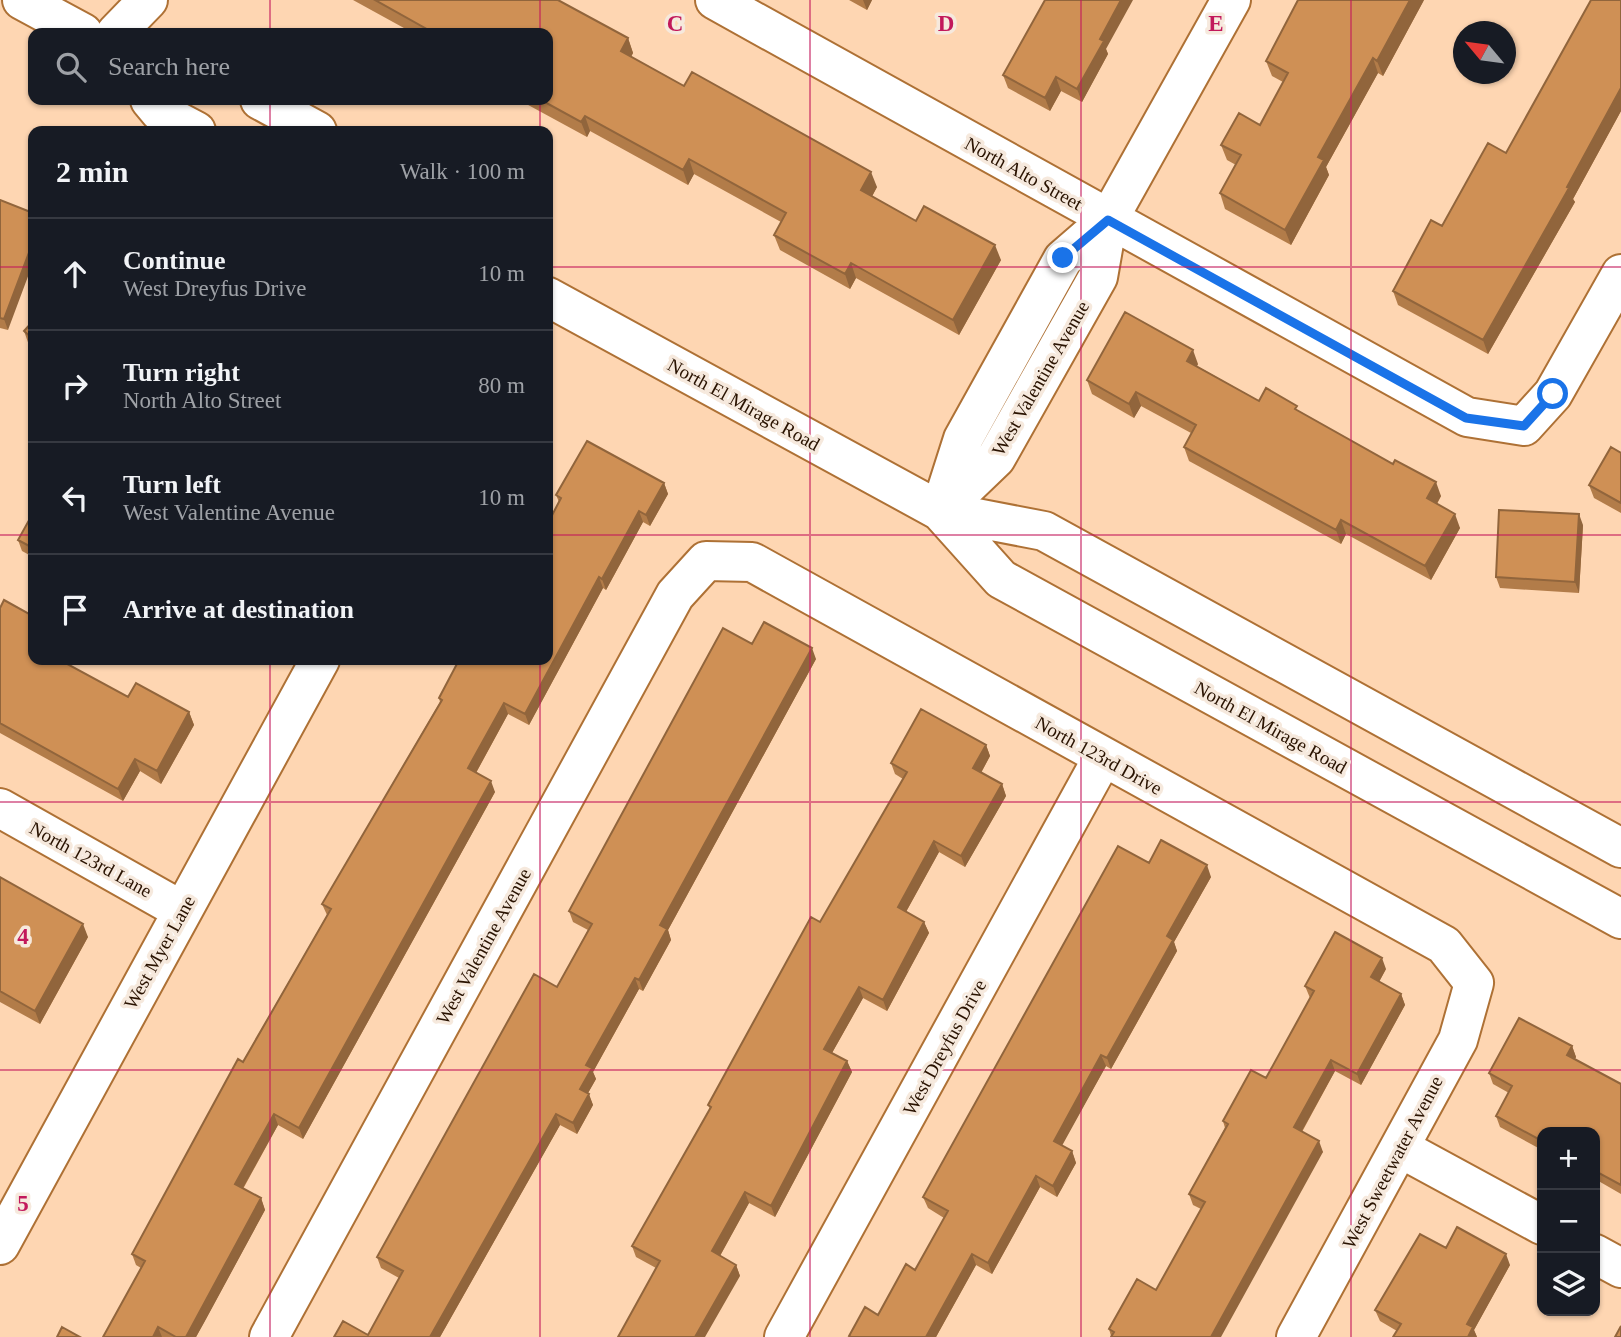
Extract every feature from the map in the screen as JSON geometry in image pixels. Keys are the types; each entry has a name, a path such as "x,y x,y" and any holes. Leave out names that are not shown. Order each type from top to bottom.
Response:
{"street":[{"path":"22,0 74,28"},
{"path":"108,28 115,0"},
{"path":"121,28 148,0"},
{"name":"North Alto Street","path":"715,0 1466,418 1524,426 1553,394 1621,274"},
{"name":"West Valentine Avenue","path":"940,511 963,439 1063,258 1108,220 1231,0"},
{"path":"154,105 160,112 186,126"},
{"path":"269,105 308,126"},
{"name":"North El Mirage Road","path":"553,300 940,511 1044,531 1621,848"},
{"name":"North El Mirage Road","path":"940,511 1001,579 1621,919"},
{"name":"West Valentine Avenue","path":"269,1337 675,595 706,561"},
{"name":"North 123rd Drive","path":"706,561 752,562 1444,945 1474,983"},
{"name":"West Myer Lane","path":"0,1245 317,665"},
{"name":"West Dreyfus Drive","path":"784,1337 1103,757"},
{"name":"North 123rd Lane","path":"0,808 181,910"},
{"name":"West Sweetwater Avenue","path":"1296,1337 1458,1040 1474,983"},
{"path":"1400,1148 1537,1222"},
{"path":"1600,1257 1621,1268"}],"building":[{"path":"375,0 558,0 628,38 621,51 684,86 692,72 871,172 861,190 916,221 924,206 995,245 953,320 851,263 845,274 774,235 786,213 689,159 683,170 585,116 581,122 550,105 553,105 553,28 425,28"},
{"path":"1045,0 1121,0 1100,39 1104,41 1077,89 1056,77 1045,98 1003,75"},
{"path":"1298,0 1410,0 1377,61 1373,58 1318,157 1324,160 1285,230 1220,193 1241,155 1221,145 1239,113 1260,125 1288,73 1266,61"},
{"path":"1591,0 1621,0 1621,88 1567,187 1569,188 1483,340 1393,291 1431,220 1442,226 1488,143 1506,153"},
{"path":"0,200 28,211 28,255 4,319 0,318"},
{"path":"1125,312 1193,350 1187,361 1259,401 1266,388 1297,406 1295,409 1393,464 1395,460 1436,482 1427,498 1455,514 1425,566 1341,520 1336,530 1184,447 1196,425 1136,392 1129,404 1087,380"},
{"path":"587,441 664,483 646,515 639,511 602,579 599,577 553,662 553,513 561,498 556,495"},
{"path":"1611,447 1621,453 1621,503 1589,485"},
{"path":"1499,510 1579,514 1575,582 1496,577"},
{"path":"28,522 28,545 18,540"},
{"path":"4,600 28,613 28,665 69,665 128,697 136,683 189,712 157,771 135,759 118,789 0,723 0,608"},
{"path":"764,622 812,648 660,925 667,929 639,980 635,978 586,1065 592,1068 580,1089 589,1094 573,1123 556,1114 430,1337 334,1337 343,1321 368,1335 403,1271 377,1257 534,974 557,987 592,924 569,911 723,628 752,644"},
{"path":"456,665 551,665 525,714 504,703 468,768 491,781 299,1128 274,1114 235,1184 261,1198 186,1337 176,1337 158,1327 153,1337 103,1337 145,1261 132,1254 238,1059 243,1062 331,909 322,904 442,700 439,698"},
{"path":"921,709 986,745 973,768 1002,784 961,856 934,841 898,907 924,922 883,1000 859,987 824,1049 847,1061 771,1206 745,1192 712,1251 736,1265 695,1337 618,1337 660,1261 632,1246 711,1107 708,1105 811,917 820,922 907,772 891,763"},
{"path":"1161,840 1207,865 1167,936 1173,940 1107,1058 1101,1055 1054,1141 1072,1151 1053,1186 1036,1176 988,1263 972,1254 926,1337 849,1336 865,1307 878,1315 906,1264 915,1270 948,1211 923,1197 1118,846 1149,863"},
{"path":"0,877 83,924 35,1011 0,991"},
{"path":"1335,932 1382,958 1371,977 1401,994 1357,1074 1331,1060 1294,1127 1319,1141 1211,1337 1111,1337 1114,1332 1109,1329 1137,1279 1156,1290 1205,1202 1189,1194 1228,1124 1223,1121 1251,1070 1266,1078 1314,991 1305,986"},
{"path":"1519,1018 1572,1046 1567,1055 1621,1084 1621,1185 1600,1174 1600,1127 1537,1127 1537,1138 1496,1116 1512,1086 1489,1073"},
{"path":"1457,1227 1506,1254 1467,1324 1473,1327 1468,1337 1393,1337 1401,1324 1375,1310 1420,1234 1446,1248"},
{"path":"1621,1326 1621,1337 1615,1337"},
{"path":"62,1327 80,1337 57,1337"}],"route":[{"path":"1063,258 1108,220 1466,418 1524,426 1553,394"}]}
